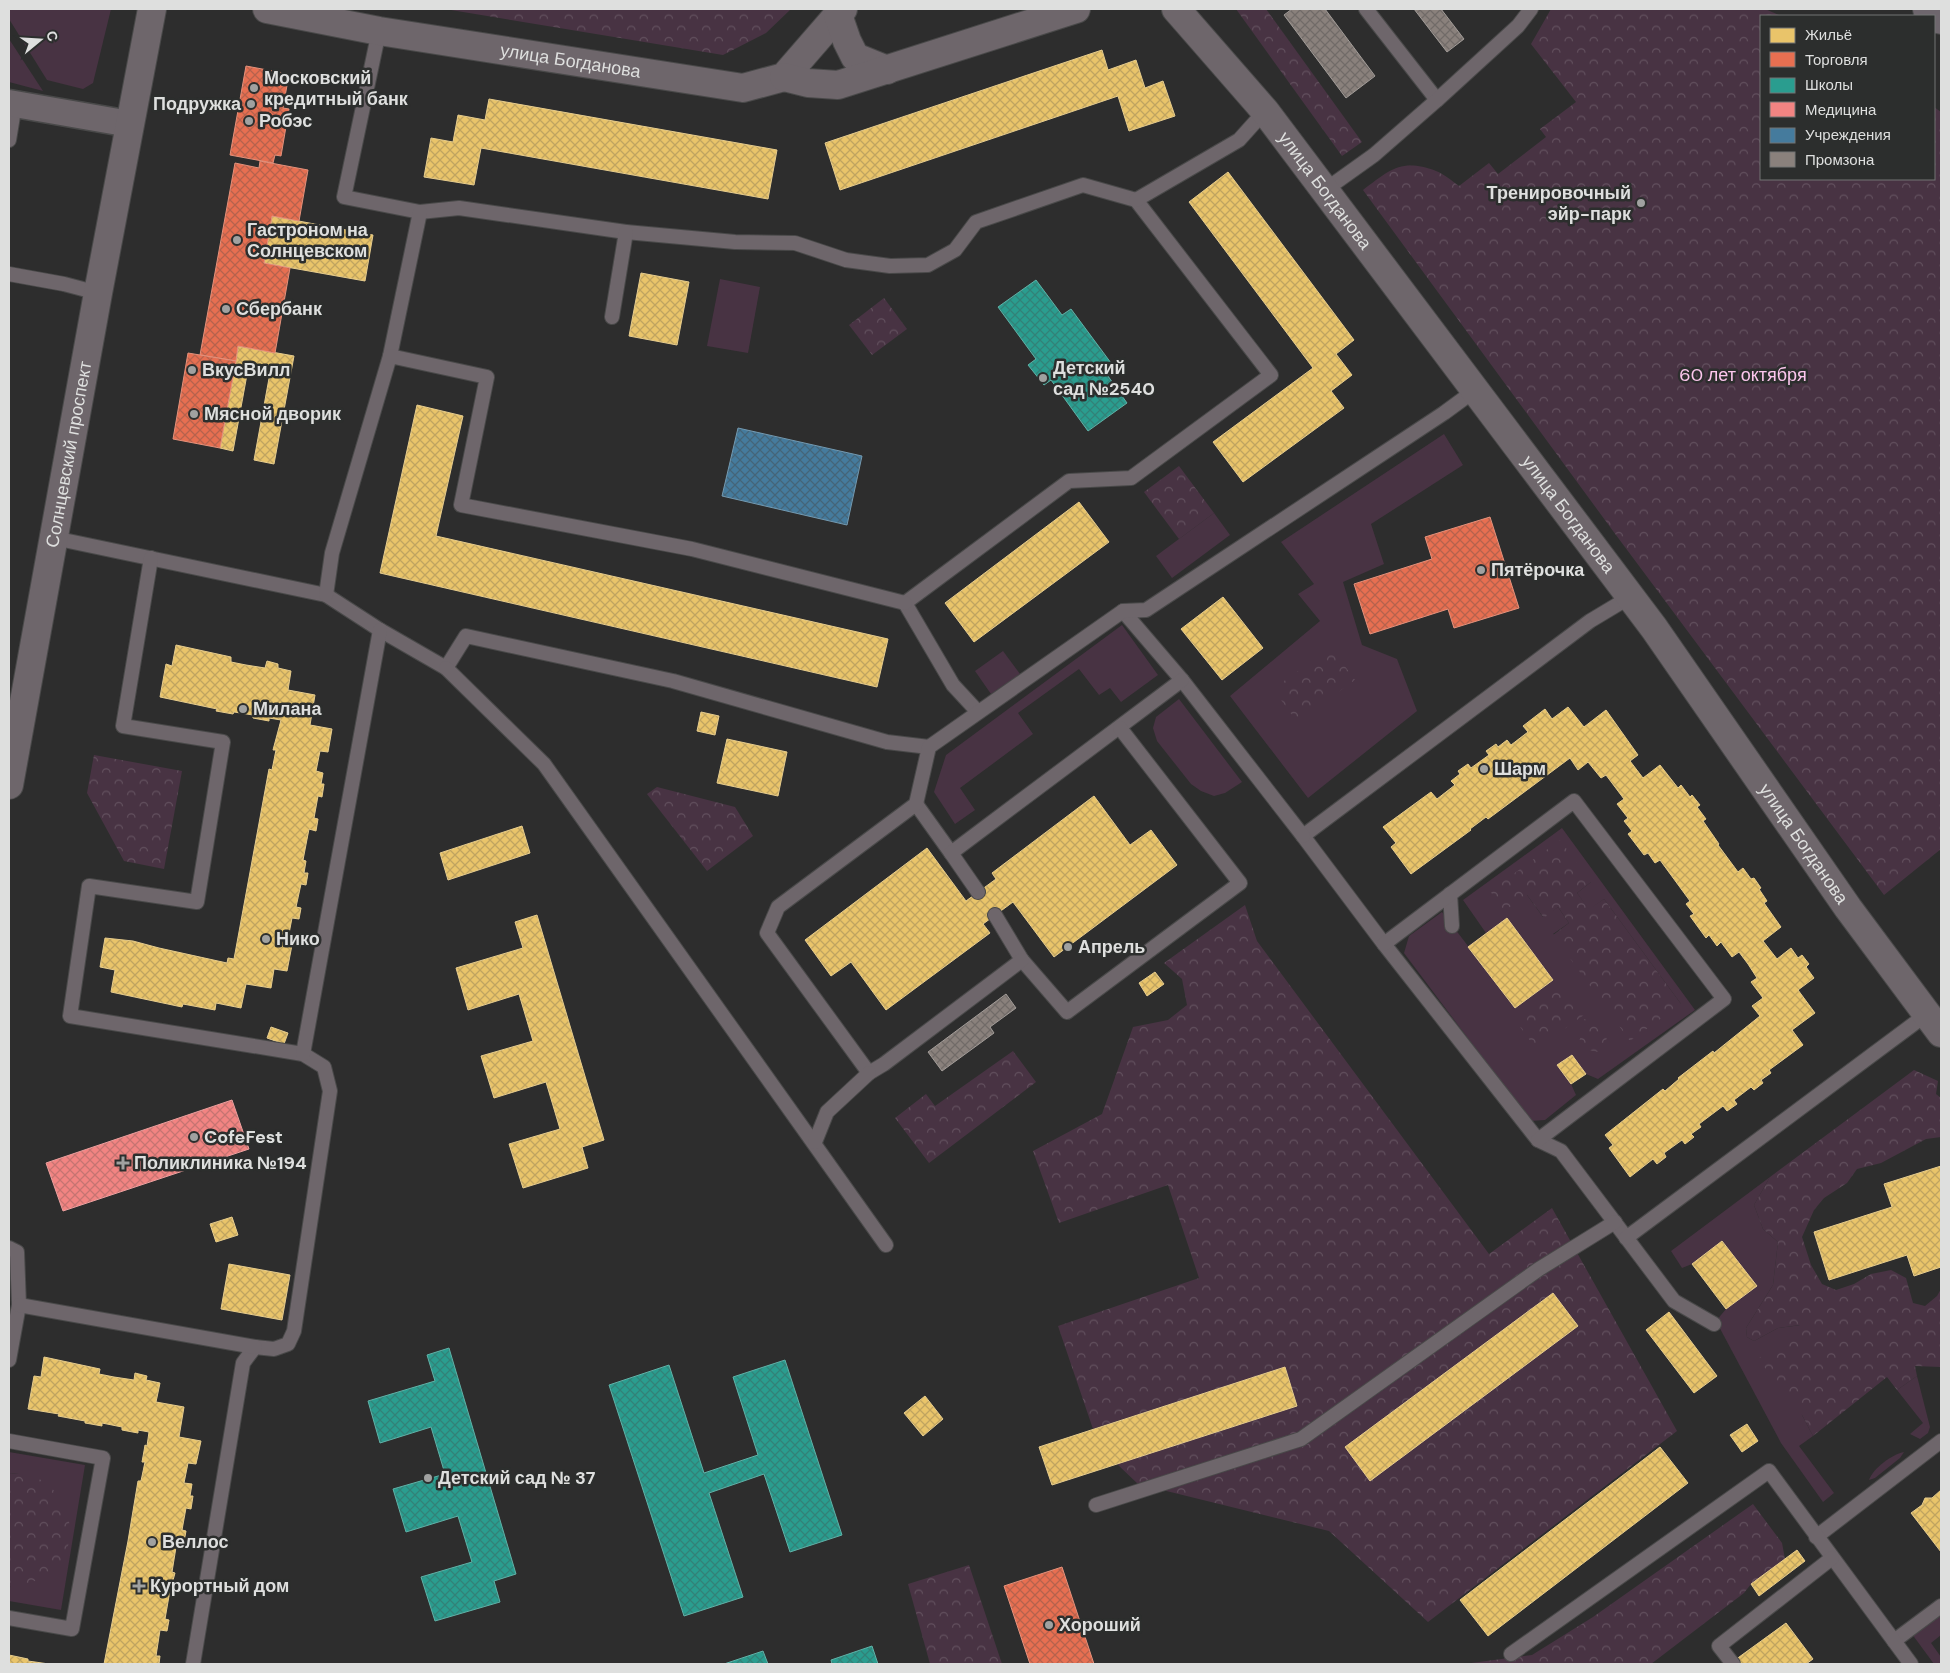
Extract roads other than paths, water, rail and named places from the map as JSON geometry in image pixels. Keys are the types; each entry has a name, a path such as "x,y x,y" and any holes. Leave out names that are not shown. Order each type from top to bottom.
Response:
{"street":[{"path":"12,103 130,124 152,9"},
{"name":"улица Богданова","path":"267,9 379,31 743,88 784,77"},
{"path":"841,12 784,77 808,84 838,85 1076,9"},
{"name":"улица Богданова","path":"1176,9 1265,110 1630,597 1848,908 1934,1023"},
{"path":"841,12 846,41 855,57 887,70"},
{"name":"Солнцевский проспект","path":"9,785 130,124"}],"lane":[{"path":"1366,9 1437,100"},
{"path":"1325,190 1374,155 1437,100 1518,26 1531,9"},
{"path":"379,31 344,197 420,212 459,208 626,232 735,242 795,243 846,260 890,266 928,265 955,250 976,222 1083,185 1136,200 1270,375 1131,478 1069,481 905,603"},
{"path":"9,140 12,103"},
{"path":"1136,200 1239,140 1265,110"},
{"path":"326,595 332,553 390,356 420,212"},
{"path":"612,317 626,232"},
{"path":"9,274 64,284 98,293"},
{"path":"390,356 488,377 461,505 692,549 905,603 953,685 978,712"},
{"path":"869,1073 767,933 778,907 916,804 929,747 1123,611 1146,610 1444,414 1474,391"},
{"path":"54,538 326,595 380,630 446,668 544,764 815,1142 886,1245"},
{"path":"18,1305 274,1349 288,1344 294,1331 330,1091 324,1067 303,1054 70,1016 89,886 197,902 223,742 123,726 151,558"},
{"path":"1303,836 1590,621 1630,597"},
{"path":"1123,611 1182,680 1384,944 1538,1140 1561,1151 1674,1301 1714,1324"},
{"path":"303,1054 380,630"},
{"path":"446,668 466,636 673,680 887,742 929,747"},
{"path":"951,853 1182,680"},
{"path":"995,915 1022,960 1067,1012 1240,883 1120,728"},
{"path":"1384,944 1574,801 1724,999 1538,1140"},
{"path":"916,804 978,892"},
{"path":"1450,894 1452,926"},
{"path":"815,1142 826,1112 869,1073 1022,960"},
{"path":"1626,1238 1934,1023"},
{"path":"1096,1505 1301,1438 1539,1269 1614,1222"},
{"path":"9,1248 17,1252 18,1305 9,1360"},
{"path":"193,1664 243,1363 255,1347"},
{"path":"9,1441 103,1458 72,1629 9,1618"},
{"path":"1816,1537 1941,1442"},
{"path":"1511,1654 1768,1472 1911,1664"},
{"path":"1733,1664 1719,1646 1832,1558"},
{"path":"1894,1641 1941,1606"}],"place":[{"name":"Московский кредитный банк","path":"254,88"},
{"name":"Подружка","path":"251,104"},
{"name":"Робэс","path":"249,121"},
{"name":"Тренировочный эйр-парк","path":"1641,203"},
{"name":"Гастроном на Солнцевском","path":"237,240"},
{"name":"Сбербанк","path":"226,309"},
{"name":"ВкусВилл","path":"192,370"},
{"name":"Детский сад №2540","path":"1043,378"},
{"name":"Мясной дворик","path":"194,414"},
{"name":"Пятёрочка","path":"1481,570"},
{"name":"Милана","path":"243,709"},
{"name":"Шарм","path":"1484,769"},
{"name":"Нико","path":"266,939"},
{"name":"Апрель","path":"1068,947"},
{"name":"CofeFest","path":"194,1137"},
{"name":"Поликлиника №194","path":"123,1163"},
{"name":"Детский сад № 37","path":"428,1478"},
{"name":"Веллос","path":"152,1542"},
{"name":"Курортный дом","path":"139,1586"},
{"name":"Хороший","path":"1049,1625"}],"park label":[{"name":"60 лет октября","path":"1743,375"}]}
